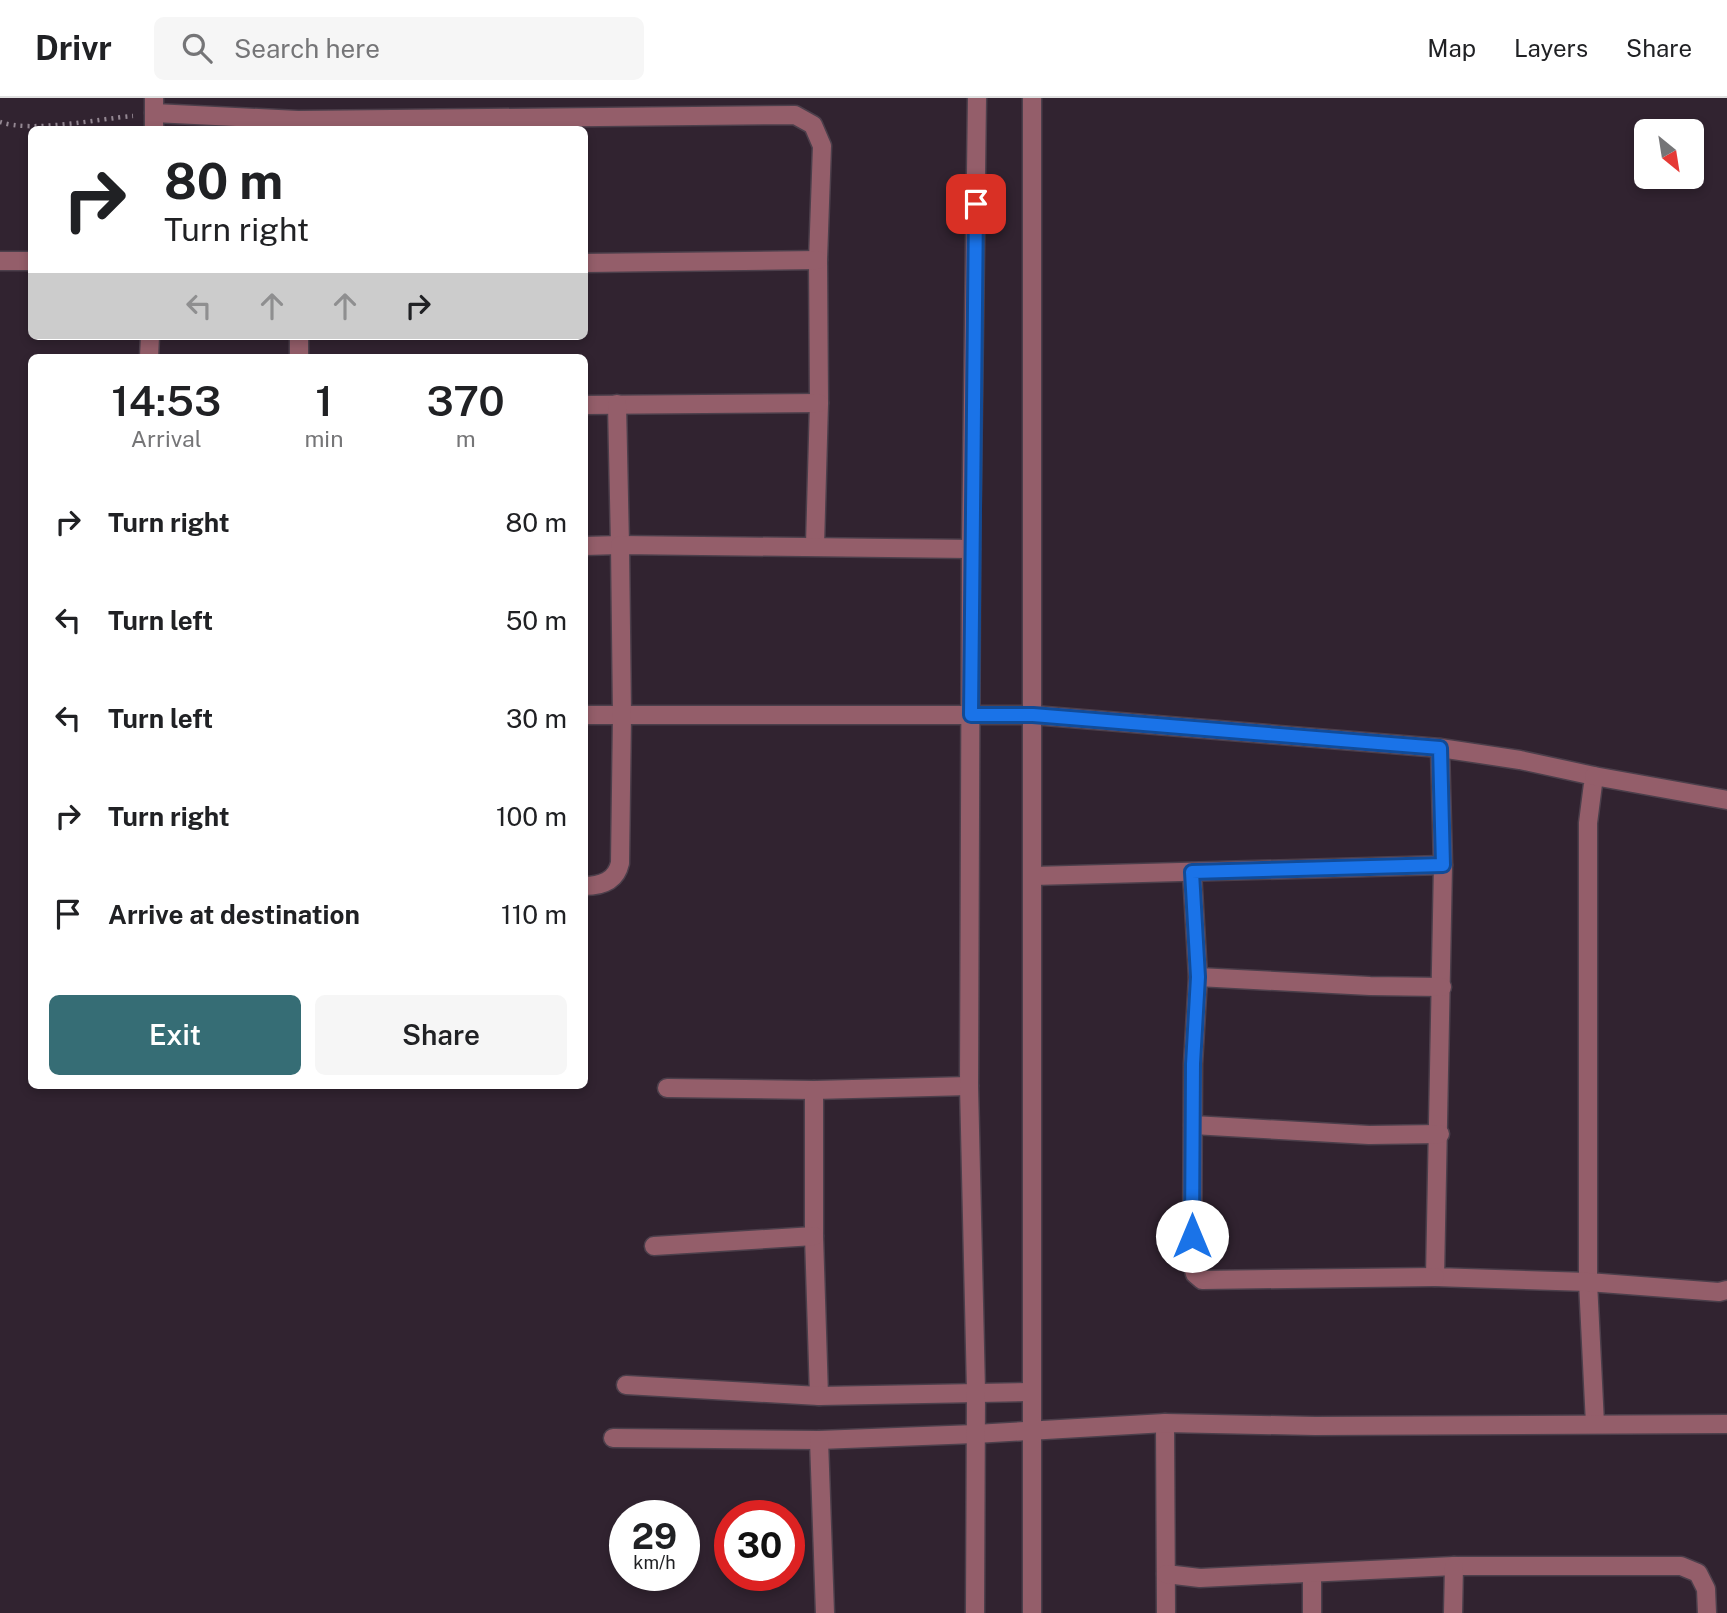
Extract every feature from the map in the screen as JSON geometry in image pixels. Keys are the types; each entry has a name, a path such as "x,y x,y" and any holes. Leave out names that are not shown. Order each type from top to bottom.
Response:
{"street":[{"path":"975,1613 976,1391 969,1086 971,549 977,98"},
{"path":"1032,98 1032,1613"},
{"path":"154,114 298,125 795,115 813,125 822,146 815,545"},
{"path":"588,263 818,260"},
{"path":"0,261 28,261"},
{"path":"588,405 819,403"},
{"path":"588,885 610,881 619,869 622,716 617,404"},
{"path":"588,546 815,545 971,549"},
{"path":"588,715 1033,715 1440,748 1520,760 1727,800"},
{"path":"1435,1277 1442,987 1440,748"},
{"path":"1594,776 1588,823 1588,1282 1595,1424"},
{"path":"1033,876 1443,865"},
{"path":"1192,872 1198,977 1193,1064 1192,1263 1195,1274 1202,1280 1435,1277 1588,1282 1719,1292 1727,1290"},
{"path":"1198,977 1442,987"},
{"path":"667,1088 814,1090 969,1086"},
{"path":"814,1090 818,1396"},
{"path":"1193,1125 1369,1135 1440,1134"},
{"path":"654,1246 814,1236"},
{"path":"626,1385 818,1396 1031,1392"},
{"path":"1166,1423 1166,1613"},
{"path":"613,1438 819,1440 1166,1423 1315,1426 1727,1424"},
{"path":"819,1440 825,1613"},
{"path":"1166,1574 1200,1578 1454,1566 1681,1566 1698,1573 1706,1589 1707,1613"},
{"path":"1453,1613 1454,1566"},
{"path":"1312,1573 1312,1613"}],"path":[{"path":"0,122 15,126 154,114"}],"route":[{"path":"976,204 971,715 1033,715 1440,748 1443,865 1192,872 1198,977 1193,1064 1192,1236"}]}
